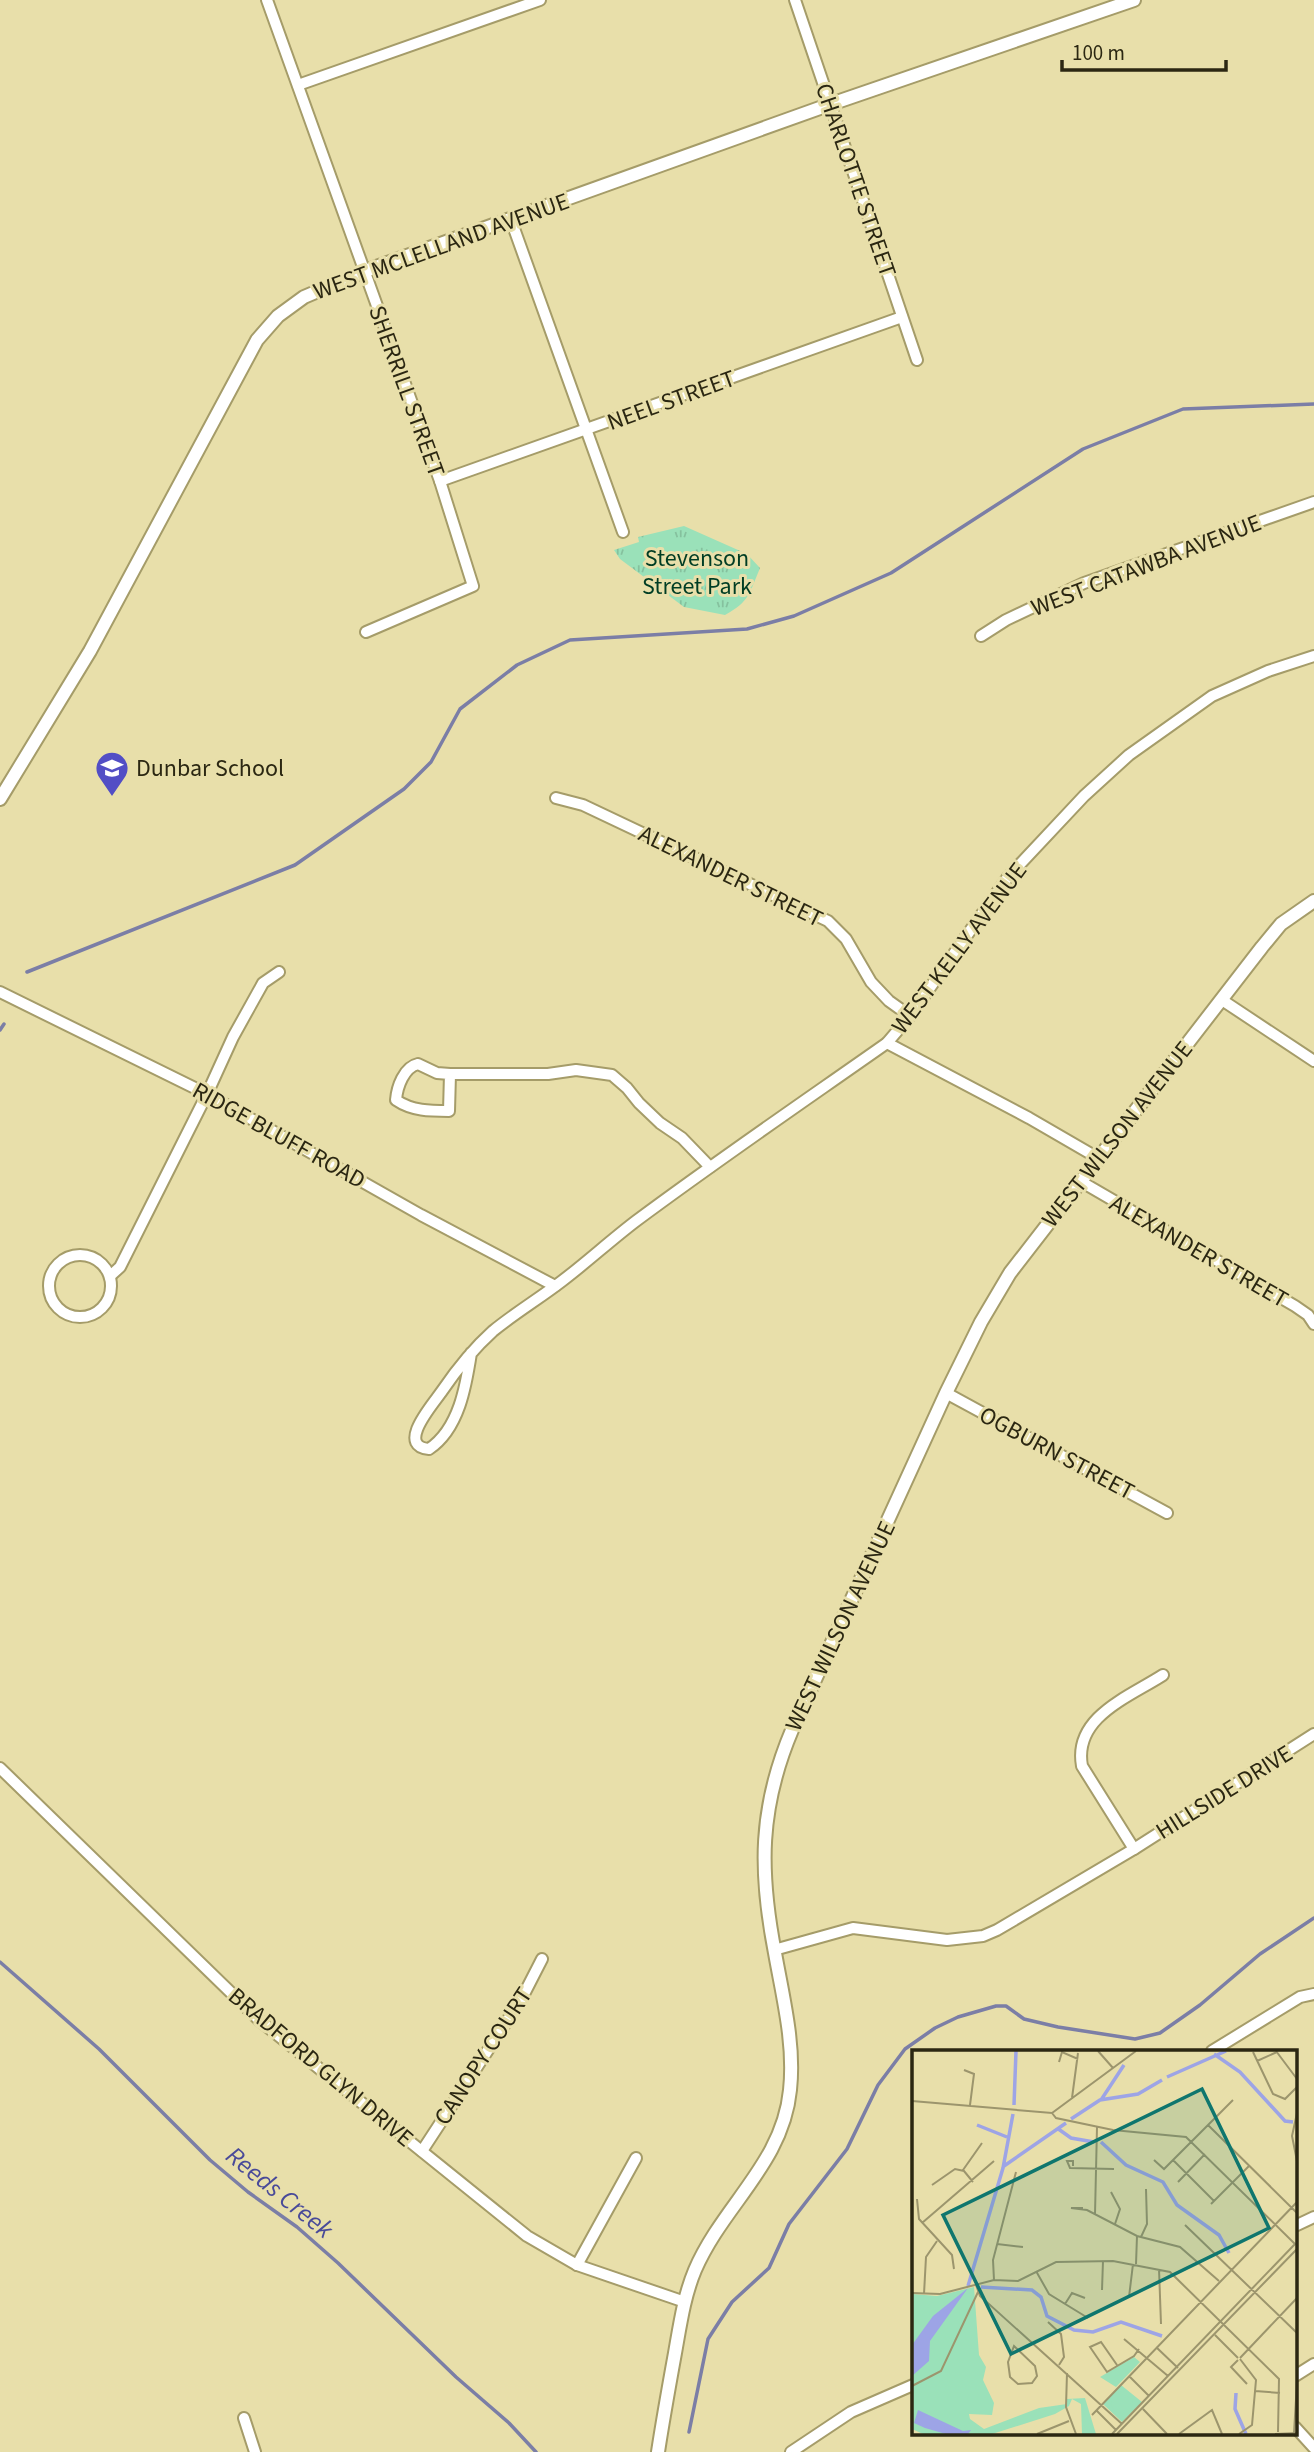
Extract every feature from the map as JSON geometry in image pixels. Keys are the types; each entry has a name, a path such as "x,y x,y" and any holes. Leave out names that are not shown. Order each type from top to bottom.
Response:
{"street":[{"name":"SHERRILL STREET","path":"267,0 440,481 472,586 366,632"},
{"path":"298,85 540,0"},
{"name":"CHARLOTTE STREET","path":"795,0 917,360"},
{"name":"WEST MCLELLAND AVENUE","path":"0,799 90,651 257,340 278,316 304,297 365,271 831,104 1134,0"},
{"path":"511,220 623,531"},
{"name":"NEEL STREET","path":"440,481 902,317"},
{"name":"WEST CATAWBA AVENUE","path":"981,636 1006,620 1084,583 1314,502"},
{"name":"WEST KELLY AVENUE","path":"471,1353 462,1398 449,1426 429,1449 420,1446 415,1435 421,1422 462,1362 471,1353 494,1331 710,1167 887,1043 910,1016 1008,877 1084,796 1129,755 1212,696 1268,671 1314,656"},
{"name":"ALEXANDER STREET","path":"556,798 583,805 828,921 846,939 871,982 889,1001 910,1016"},
{"name":"WEST WILSON AVENUE","path":"658,2452 685,2302 694,2273 720,2223 764,2166 784,2122 790,2093 790,2037 764,1883 763,1852 771,1792 780,1760 946,1393 981,1322 1010,1273 1282,924 1314,901"},
{"path":"110,1276 120,1267 233,1037 263,983 279,972"},
{"name":"RIDGE BLUFF ROAD","path":"0,992 207,1094 421,1215 555,1286"},
{"path":"1222,1000 1314,1061"},
{"name":"ALEXANDER STREET","path":"887,1043 1029,1118 1098,1158"},
{"path":"450,1074 449,1111 420,1110 396,1100 406,1071 418,1064 438,1073 450,1074 548,1074 576,1070 612,1075 646,1110 682,1138 710,1167"},
{"name":"ALEXANDER STREET","path":"1080,1181 1295,1306 1308,1315 1314,1324"},
{"path":"82,1255 93,1258 103,1265 110,1276 108,1300 101,1310 91,1316 79,1318 66,1315 50,1297 52,1273 59,1263 69,1257 82,1255"},
{"name":"OGBURN STREET","path":"946,1393 1167,1513"},
{"name":"HILLSIDE DRIVE","path":"1134,1849 1082,1766 1080,1753 1083,1739 1096,1718 1163,1675"},
{"name":"HILLSIDE DRIVE","path":"774,1950 853,1928 947,1940 983,1936 1016,1920 1134,1849 1314,1734"},
{"name":"BRADFORD GLYN DRIVE","path":"0,1768 259,2020 527,2236 577,2265 685,2302"},
{"name":"CANOPY COURT","path":"422,2151 522,1998 542,1959"},
{"path":"1214,2050 1300,1997 1314,1994"},
{"path":"577,2265 636,2158"},
{"path":"1296,2226 1314,2217"},
{"path":"1296,2375 1314,2364"},
{"path":"791,2452 851,2412 912,2385"},
{"path":"244,2418 255,2452"},
{"path":"1296,2428 1314,2448"}],"green space":[{"name":"Stevenson Street Park","path":"684,526 747,554 760,568 744,601 725,615 684,607 620,559 614,550 639,542 638,537"},
{"path":"666,546 679,556 666,571 653,560"}],"waterway":[{"path":"27,972 295,865 404,789 431,762 460,709 517,665 570,640 747,629 794,616 891,573 1083,449 1183,409 1314,404"},
{"path":"0,1030 4,1024"},
{"path":"689,2432 708,2339 732,2302 769,2268 789,2224 847,2149 878,2085 905,2049 935,2028 958,2017 996,2006 1006,2006 1024,2019 1058,2027 1135,2039 1160,2033 1200,2005 1260,1954 1314,1918"},
{"name":"Reeds Creek","path":"0,1962 99,2049 210,2160 248,2192 297,2227 338,2263 456,2377 509,2423 536,2452"}],"place":[{"name":"Dunbar School","path":"112,798"}]}
